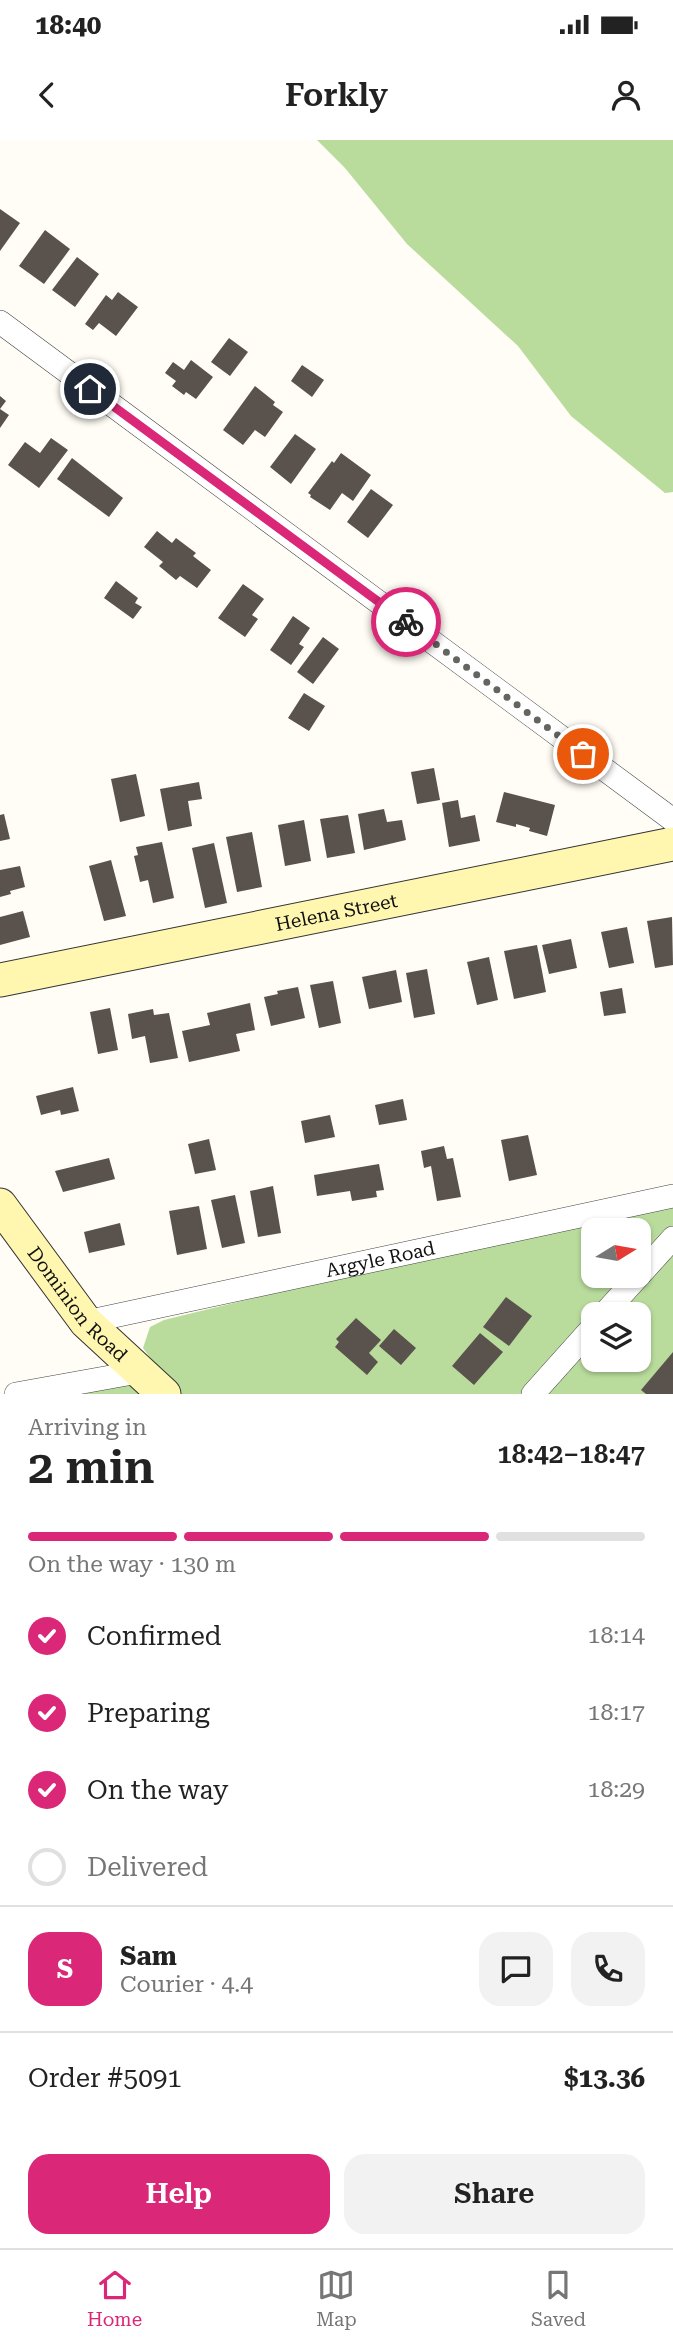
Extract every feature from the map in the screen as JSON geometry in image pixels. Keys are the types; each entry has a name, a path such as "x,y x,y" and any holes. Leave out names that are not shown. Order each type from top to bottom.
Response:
{"main road":[{"name":"Helena Street","path":"0,980 673,844"},
{"name":"Dominion Road","path":"0,1205 86,1322 164,1394"}],"street":[{"path":"0,322 673,820"},
{"name":"Argyle Road","path":"86,1322 673,1196"},
{"path":"615,1302 673,1238"},
{"path":"533,1394 581,1340"},
{"path":"16,1394 138,1372"}],"green space":[{"path":"317,140 673,140 673,492 665,493 571,416 518,346 407,244 345,168"},
{"path":"673,1195 673,1394 81,1394 162,1374 143,1348 150,1327 164,1320"}],"building":[{"path":"0,209 20,223 0,251"},
{"path":"45,230 70,249 44,284 19,266"},
{"path":"77,257 99,274 75,307 52,290"},
{"path":"118,292 138,307 116,336 99,323 93,330 85,324 106,295 112,300"},
{"path":"229,338 248,352 230,376 211,362"},
{"path":"191,360 213,377 196,399 186,392 184,395 172,386 176,381 165,373 173,362 184,370"},
{"path":"302,365 324,380 312,397 291,381"},
{"path":"255,386 283,412 265,437 255,430 243,445 223,430"},
{"path":"0,396 6,401 0,409"},
{"path":"0,409 9,415 0,428"},
{"path":"295,434 316,449 291,484 270,467"},
{"path":"51,438 68,450 39,488 8,465 25,442 40,453"},
{"path":"341,453 371,475 353,501 342,493 330,510 308,493"},
{"path":"72,458 123,498 109,517 57,479"},
{"path":"371,489 393,505 368,538 347,522"},
{"path":"157,531 172,543 176,538 196,553 193,556 211,570 197,588 180,576 176,580 159,566 163,562 144,547"},
{"path":"116,581 138,598 135,603 142,607 133,619 104,598"},
{"path":"243,584 264,599 252,615 258,619 245,637 218,618"},
{"path":"293,616 310,628 299,644 304,647 291,665 270,650"},
{"path":"323,637 339,649 313,684 297,672"},
{"path":"304,693 325,706 309,731 288,718"},
{"path":"434,768 440,800 417,804 411,772"},
{"path":"136,774 145,816 120,822 111,779"},
{"path":"199,782 202,799 188,801 192,826 168,831 160,789"},
{"path":"504,792 555,805 547,836 516,824 516,827 496,822"},
{"path":"458,800 461,818 475,815 480,841 449,847 442,803"},
{"path":"384,809 387,822 402,820 406,840 364,850 358,814"},
{"path":"4,814 10,839 0,841 0,815"},
{"path":"348,815 355,853 327,858 320,819"},
{"path":"304,820 311,861 285,866 278,825"},
{"path":"252,832 262,887 237,892 226,837"},
{"path":"162,842 174,898 153,903 148,880 140,882 134,856 138,855 136,847"},
{"path":"214,843 227,903 205,908 192,848"},
{"path":"111,860 126,916 104,921 89,866"},
{"path":"20,866 25,887 0,897 0,870"},
{"path":"23,911 30,937 0,945 0,917"},
{"path":"672,917 673,965 655,968 647,921"},
{"path":"627,927 634,963 609,968 601,932"},
{"path":"571,939 577,968 549,974 542,945"},
{"path":"537,945 546,992 514,999 504,951"},
{"path":"489,957 498,1000 477,1005 467,962"},
{"path":"427,969 435,1014 414,1018 406,973"},
{"path":"396,970 402,1002 369,1009 362,977"},
{"path":"333,981 341,1023 319,1028 310,985"},
{"path":"298,987 305,1018 271,1026 264,997"},
{"path":"622,988 626,1013 604,1016 600,992"},
{"path":"250,1003 255,1030 236,1034 240,1051 189,1062 182,1031 210,1025 207,1013"},
{"path":"110,1008 118,1050 98,1054 90,1012"},
{"path":"153,1009 154,1015 169,1013 178,1058 150,1063 145,1036 132,1039 128,1014"},
{"path":"73,1087 79,1111 61,1115 60,1110 41,1115 36,1096"},
{"path":"403,1099 407,1120 379,1125 375,1105"},
{"path":"330,1115 335,1137 305,1143 301,1121"},
{"path":"528,1135 537,1175 509,1181 501,1140"},
{"path":"209,1139 216,1170 195,1174 188,1144"},
{"path":"444,1146 447,1159 453,1158 461,1197 437,1201 431,1166 424,1168 421,1151"},
{"path":"109,1158 115,1179 63,1192 55,1171"},
{"path":"379,1164 384,1190 376,1191 377,1197 352,1201 350,1191 317,1196 314,1175"},
{"path":"273,1186 281,1233 258,1237 250,1191"},
{"path":"235,1195 245,1243 222,1248 211,1200"},
{"path":"199,1206 207,1249 177,1255 169,1211"},
{"path":"120,1223 125,1245 89,1253 84,1232"},
{"path":"506,1297 532,1316 509,1346 483,1327"},
{"path":"356,1318 381,1340 369,1353 378,1362 367,1375 335,1347 339,1342 336,1339"},
{"path":"394,1329 416,1348 401,1365 379,1346"},
{"path":"480,1333 503,1352 474,1385 452,1366"},
{"path":"673,1352 673,1394 646,1394 641,1390"}],"way so far":[{"path":"406,622 583,754"}],"route":[{"path":"90,389 406,622"}]}
